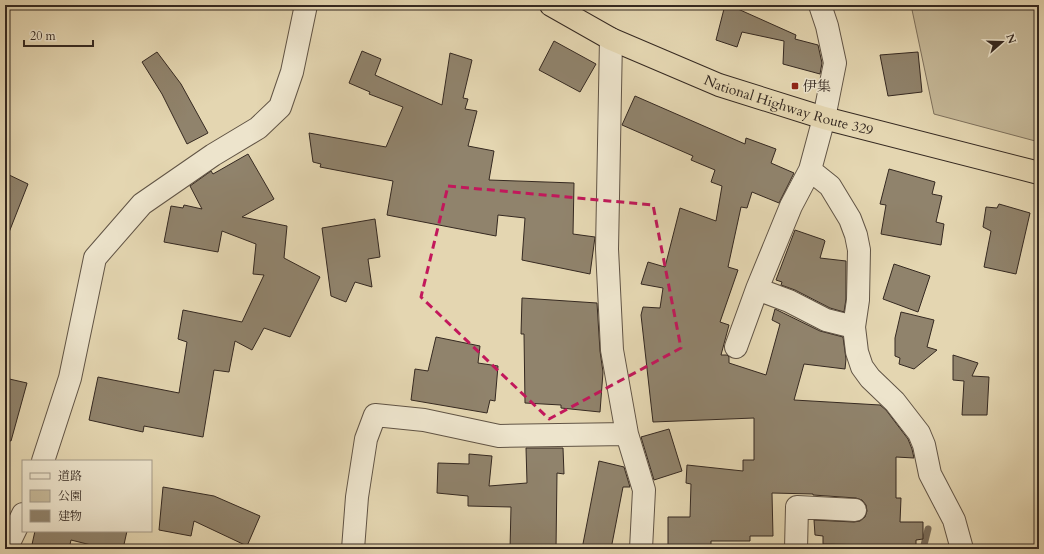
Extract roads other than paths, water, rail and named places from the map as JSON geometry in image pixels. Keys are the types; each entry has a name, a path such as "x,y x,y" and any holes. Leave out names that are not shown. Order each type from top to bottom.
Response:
{"highway":[{"name":"National Highway Route 329","path":"551,5 611,39 719,85 824,118 1039,173"}],"street":[{"path":"43,460 70,378 95,258 142,204 213,155 258,128 280,107 292,72 306,5"},
{"path":"736,347 757,289 791,206 810,170 824,118 835,63 827,26 820,5"},
{"path":"611,39 607,249 612,350 627,434 644,490 641,549"},
{"path":"810,170 830,186 850,219 856,235 859,250 858,300 854,327 857,352 862,367 870,378 895,402 919,433 924,445 930,474 954,520 962,549"},
{"path":"757,289 789,301 826,320 854,327"},
{"path":"353,549 357,497 366,439 375,415 424,420 499,436 627,434"},
{"path":"796,549 797,507 855,510"},
{"path":"6,549 22,516"}],"waterway":[{"path":"923,549 928,529"}],"place":[{"name":"伊集","path":"795,86"}]}
